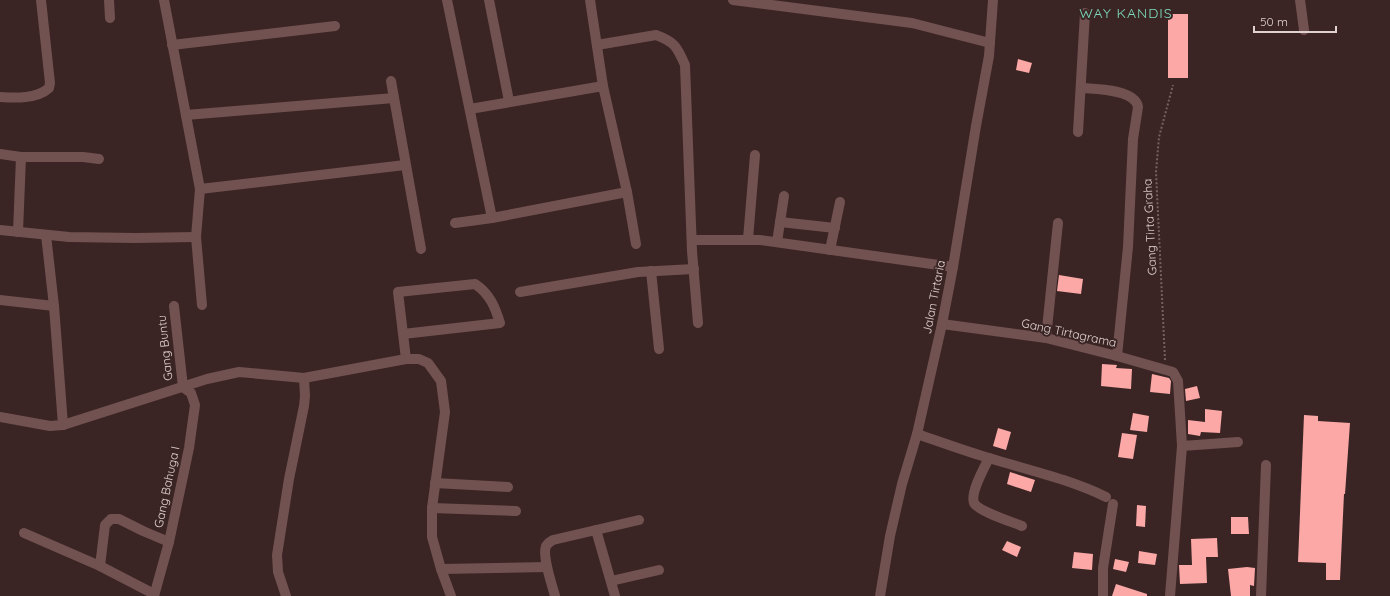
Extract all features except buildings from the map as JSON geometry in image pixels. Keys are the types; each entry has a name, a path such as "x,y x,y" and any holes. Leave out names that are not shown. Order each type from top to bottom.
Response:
{"street":[{"path":"0,97 13,98 41,94 49,88 50,83 41,0"},
{"path":"109,0 110,18"},
{"path":"164,0 200,189 196,237 202,305"},
{"path":"448,0 492,218"},
{"path":"489,0 509,101"},
{"path":"590,0 603,86 627,192 636,244"},
{"path":"733,0 912,24 990,43"},
{"name":"Jalan Tirtaria","path":"880,596 890,536 942,324 953,267 989,56 993,0"},
{"path":"1300,0 1304,30"},
{"path":"1078,132 1085,13"},
{"path":"172,45 335,26"},
{"path":"597,45 656,36 678,48 685,65 692,240 698,323"},
{"path":"391,81 421,249"},
{"path":"470,109 509,101 603,86"},
{"path":"1081,88 1107,90 1126,95 1134,98 1138,107 1134,139 1128,247 1118,356"},
{"path":"186,115 394,98"},
{"path":"0,154 99,159"},
{"path":"748,239 755,155"},
{"path":"18,232 20,156"},
{"path":"200,189 405,165"},
{"path":"455,223 492,218 627,192"},
{"path":"777,242 784,196"},
{"path":"830,250 840,202"},
{"path":"780,222 835,228"},
{"path":"1046,338 1058,223"},
{"path":"0,230 68,237 196,237"},
{"path":"46,235 54,306 63,425"},
{"path":"692,240 748,239 953,267"},
{"path":"520,292 638,272 694,269"},
{"path":"651,271 659,349"},
{"path":"403,334 500,323 491,300 481,288 475,284 398,292 403,334 406,359"},
{"path":"0,300 54,306"},
{"name":"Gang Buntu","path":"174,306 183,387"},
{"name":"Gang Tirtagrama","path":"942,324 1046,338 1166,369"},
{"path":"0,417 50,426 63,425 207,379 238,372 304,378 406,359 418,359 428,363 440,381 445,412 432,508 432,537 451,596"},
{"path":"1166,369 1173,372 1178,381 1182,446 1170,596"},
{"path":"286,596 278,572 277,555 289,479 304,406 304,378"},
{"name":"Gang Bahuga I","path":"154,595 168,542 189,448 195,405 191,393 183,387"},
{"path":"916,434 988,458 1049,476 1093,491 1110,500 1103,568 1103,596"},
{"path":"1182,446 1238,442"},
{"path":"988,458 976,487 973,498 974,504 981,509 1022,526"},
{"path":"1261,596 1266,465"},
{"path":"435,483 508,487"},
{"path":"432,508 516,511"},
{"path":"100,566 105,525 111,519 119,519 168,542"},
{"path":"555,596 547,566 546,547 549,542 639,520"},
{"path":"596,530 615,596"},
{"path":"24,534 100,566 154,595"},
{"path":"441,568 547,566"},
{"path":"611,581 659,570"}],"path":[{"name":"Gang Tirta Graha","path":"1166,369 1156,172 1159,137 1173,85"}],"district":[{"name":"WAY KANDIS","path":"1126,13"}]}
